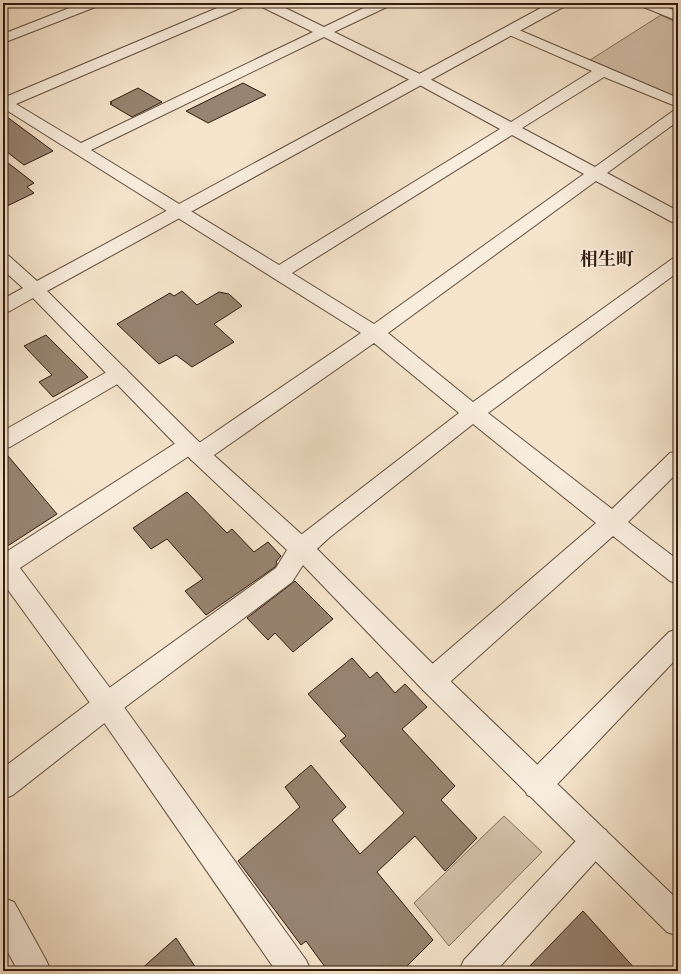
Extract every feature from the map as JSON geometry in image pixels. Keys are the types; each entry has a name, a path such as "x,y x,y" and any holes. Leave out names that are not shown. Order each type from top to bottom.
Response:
{"street":[{"path":"3,39 93,3"},
{"path":"4,102 240,3"},
{"path":"266,3 421,80 678,218"},
{"path":"81,149 384,3"},
{"path":"3,307 512,31 560,3"},
{"path":"646,3 678,17"},
{"path":"512,31 678,103"},
{"path":"280,273 603,71"},
{"path":"4,102 375,333 473,413 678,574"},
{"path":"295,971 107,705 3,565 194,449 375,333 678,114"},
{"path":"3,260 36,290 194,449 301,548 537,785 596,840 678,921"},
{"path":"3,785 107,705 284,575 301,548 322,530 473,413 678,262"},
{"path":"3,441 119,374"},
{"path":"432,681 613,522 678,459"},
{"path":"537,785 678,640"},
{"path":"475,971 596,840"},
{"path":"3,913 33,970"}],"shaded area":[{"path":"661,15 678,23 678,98 590,60"},
{"path":"504,816 542,852 449,946 414,903"}],"building":[{"path":"243,83 266,95 208,123 186,111"},
{"path":"138,88 162,102 132,117 110,104 112,103 110,102"},
{"path":"3,114 53,151 24,165 3,149"},
{"path":"3,159 34,183 27,187 34,193 3,208"},
{"path":"182,291 197,305 219,292 229,294 242,306 214,324 234,342 192,367 176,355 159,364 117,324 170,293 174,296"},
{"path":"46,335 88,377 53,397 39,382 52,375 24,346"},
{"path":"3,450 57,514 3,549"},
{"path":"187,492 227,533 232,529 254,552 268,542 281,556 276,562 275,567 206,615 185,591 203,579 167,539 151,549 133,528"},
{"path":"295,581 333,619 293,652 275,633 268,640 247,618"},
{"path":"352,658 370,678 377,672 395,693 405,684 427,707 402,729 455,786 441,800 477,838 445,871 415,836 377,872 433,940 402,971 328,971 306,941 301,945 238,861 300,807 285,787 311,765 346,807 332,820 360,854 404,813 340,741 346,736 308,694"},
{"path":"583,911 637,971 525,971"},
{"path":"176,938 198,971 139,971"}],"district":[{"name":"相生町","path":"607,259"}]}
